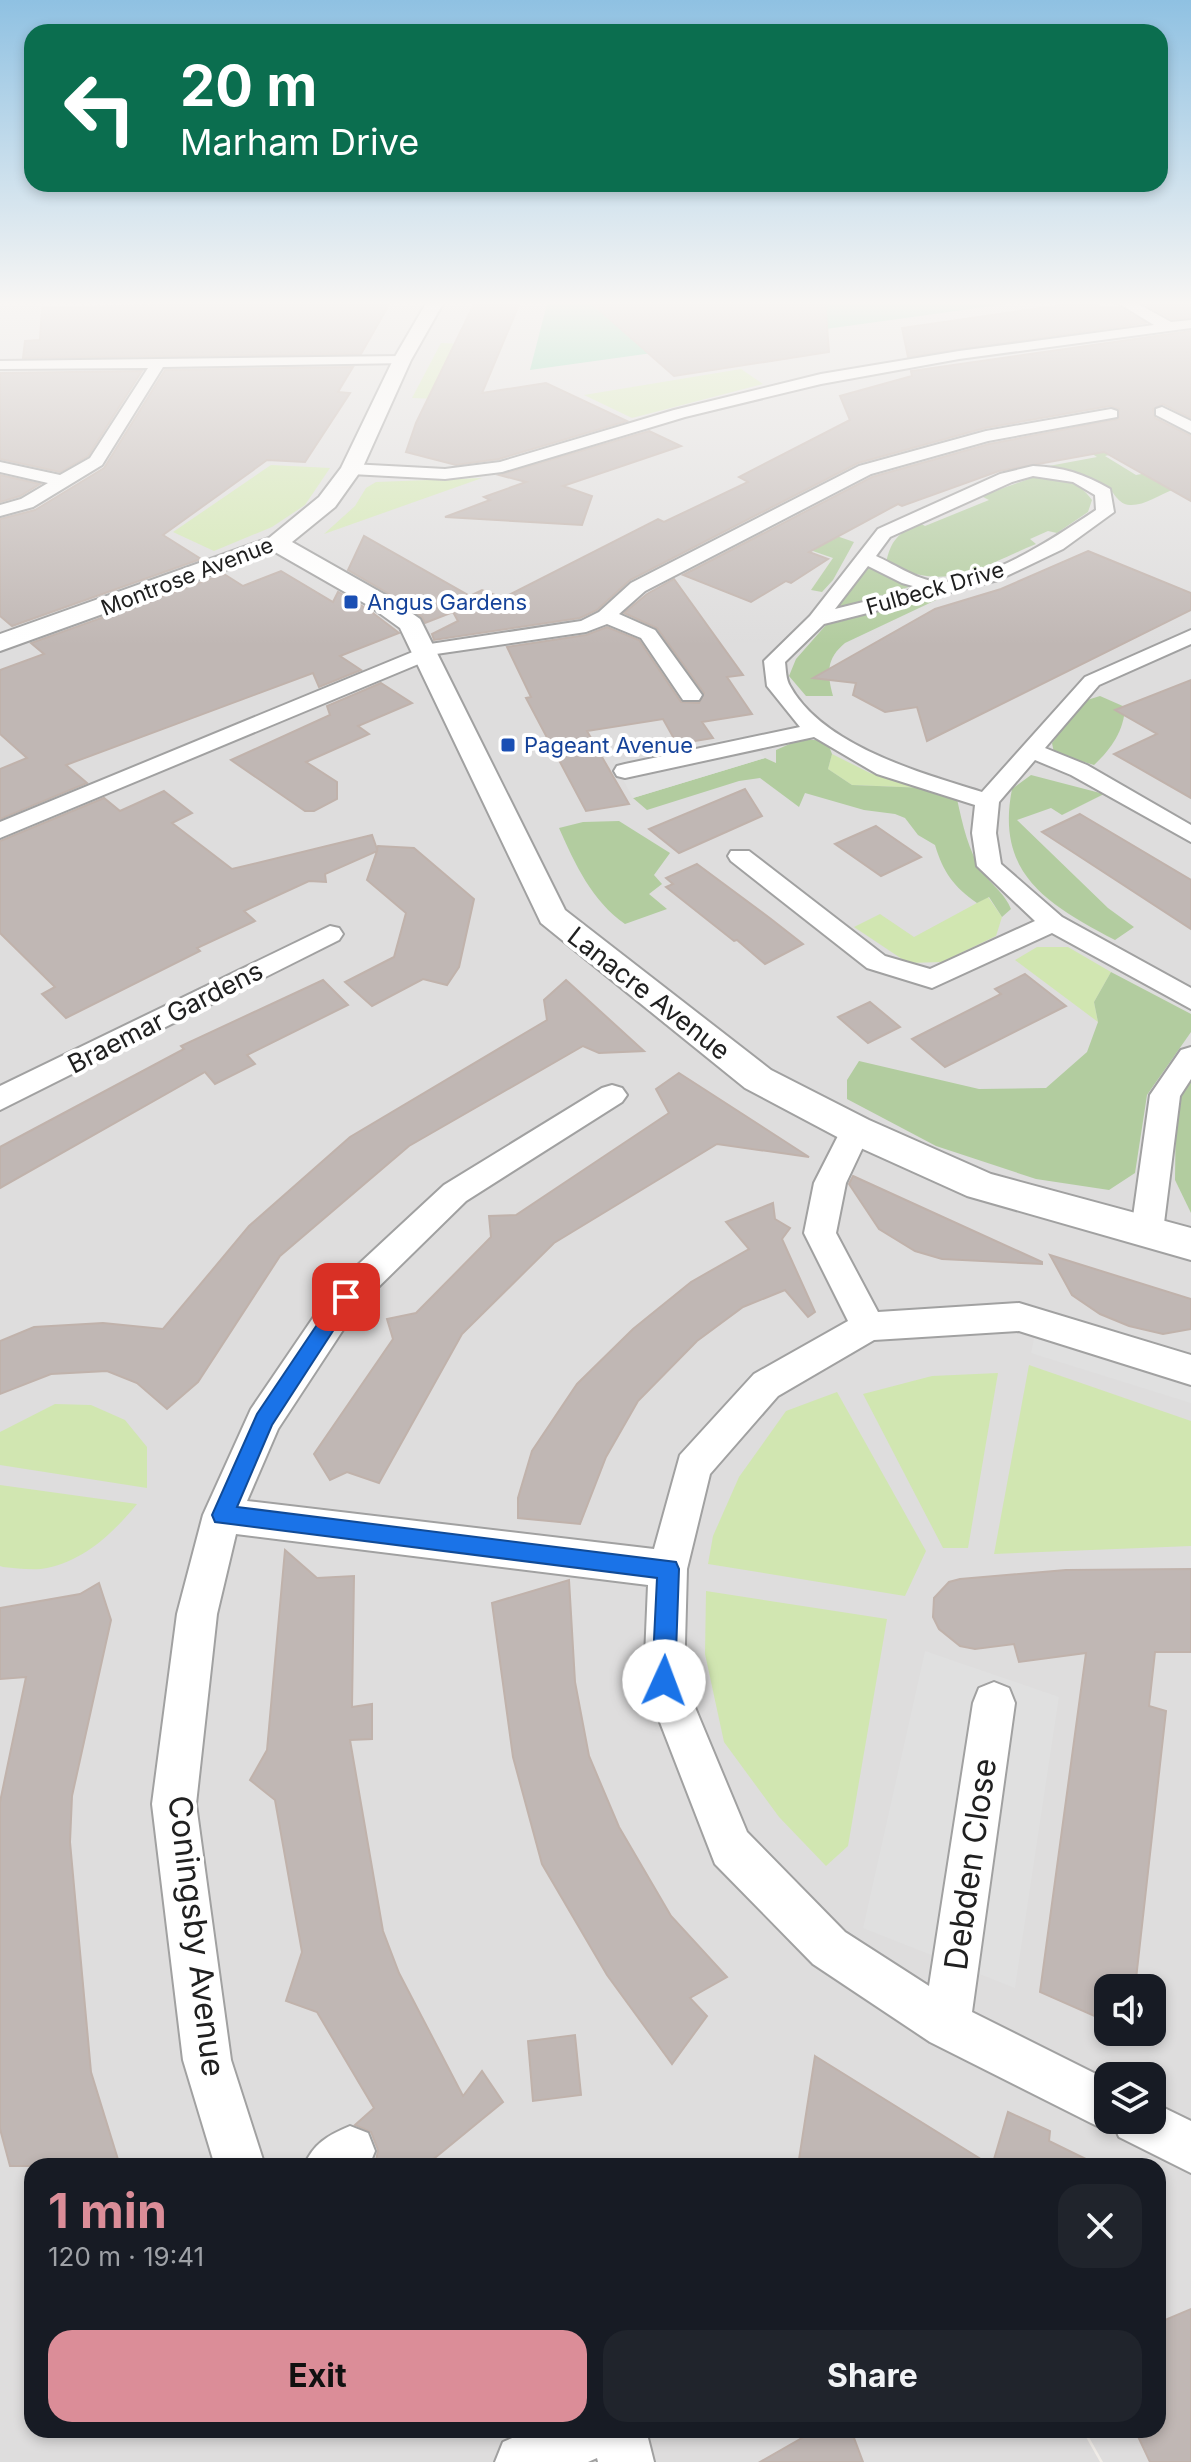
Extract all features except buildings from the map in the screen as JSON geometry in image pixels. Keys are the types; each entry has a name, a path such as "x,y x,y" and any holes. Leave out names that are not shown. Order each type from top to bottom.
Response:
{"street":[{"path":"0,511 27,503 96,461 125,415"},
{"name":"Montrose Avenue","path":"0,643 277,543 327,502 351,469 376,415"},
{"path":"351,469 445,474 502,467 674,415"},
{"path":"0,831 425,652 586,626 606,616 638,587 865,470 986,436 1106,415"},
{"path":"1167,415 1191,428"},
{"path":"0,467 66,482"},
{"name":"Fulbeck Drive","path":"817,620 991,576 1056,545 1105,512 1104,493 1079,478 1058,472 1033,471 1006,478 884,533 817,620 774,661 778,686 817,730 885,769 987,801"},
{"name":"Lanacre Avenue","path":"277,543 380,602 411,624 552,916 758,1079 856,1130 981,1186 1191,1244"},
{"path":"864,557 909,579 942,588"},
{"path":"606,616 648,634 691,695"},
{"path":"1191,636 1092,681 987,801 984,833 989,866 1053,923 1191,1000"},
{"path":"625,771 817,730"},
{"path":"1030,750 1079,770 1191,835"},
{"path":"740,856 876,962 932,979 1053,923"},
{"name":"Braemar Gardens","path":"0,1099 330,934"},
{"path":"1147,1231 1165,1095 1191,1057"},
{"name":"Coningsby Avenue","path":"238,2158 207,2060 174,1804 197,1614 222,1515 264,1420 346,1297 455,1193 612,1095"},
{"path":"856,1130 830,1183 820,1233 868,1326"},
{"path":"1094,2099 947,2025 829,1948 731,1848 664,1681 668,1569 693,1467 766,1385 868,1326 1019,1317 1191,1370"},
{"path":"222,1515 668,1569"},
{"name":"Debden Close","path":"947,2025 994,1703"},
{"path":"1164,2134 1191,2148"},
{"path":"523,2462 578,2438"},
{"path":"620,2438 626,2462"}],"shaded area":[{"path":"0,415 1191,415 1191,2462 1103,2462 1090,2438 1166,2438 1166,2158 24,2158 24,2438 1086,2438 1100,2462 0,2462"},
{"path":"743,736 765,758 633,798 613,761"},
{"path":"1036,1328 1191,1376 1191,1403 1031,1353"},
{"path":"925,1651 1059,1697 1015,1988 863,1928"}],"green space":[{"path":"1061,434 1138,448 1105,456 1136,475 1147,473 1172,490 1146,502 1130,505 1090,478 1038,468 1097,457"},
{"path":"271,465 330,468 305,505 272,527 214,551 173,532"},
{"path":"1043,474 1064,479 1082,489 1092,500 1088,512 1057,533 1048,531 1030,539 1036,544 962,574 927,576 886,563 893,543 912,527 920,523 925,526 989,500 981,496"},
{"path":"482,478 324,534 355,506 366,488 376,482"},
{"path":"802,524 854,542 833,580 822,592 811,590 833,558 778,539"},
{"path":"868,566 915,585 834,611"},
{"path":"953,592 845,643 831,661 833,696 806,696 789,676 796,659 826,625"},
{"path":"1100,696 1125,707 1119,732 1106,753 1094,765 1054,753 1052,743 1084,701"},
{"path":"801,739 827,741 832,754 828,769 852,785 926,788 957,799 973,856 1011,909 1002,917 989,897 977,903 969,897 950,878 935,845 918,835 905,818 895,814 864,810 805,793 799,807 760,778 739,781 647,810 633,798 765,758 776,763 776,750"},
{"path":"832,754 870,773 926,788 852,785 828,769"},
{"path":"1031,775 1104,794 1062,815 1051,808 1017,820 1108,908 1134,927 1115,940 1049,900 1032,884 1020,865 1012,844 1009,819 1012,789"},
{"path":"619,821 670,853 654,875 662,884 649,894 667,909 625,924 594,893 559,828 583,822"},
{"path":"988,897 1002,917 996,936 942,962 908,963 854,927 880,914 914,937"},
{"path":"1037,947 1068,947 1111,972 1094,1002 1098,1022 1015,960"},
{"path":"1111,972 1191,1014 1191,1032 1147,1095 1135,1173 1109,1190 1036,1179 936,1146 847,1099 847,1080 859,1061 979,1089 1046,1088 1087,1052 1098,1022 1094,1002"},
{"path":"1191,1082 1191,1213 1175,1180 1176,1103"},
{"path":"1029,1365 1191,1421 1191,1546 994,1554"},
{"path":"998,1373 968,1548 943,1548 863,1394 932,1376"},
{"path":"837,1392 926,1551 905,1596 708,1564 713,1536 739,1477 786,1411"},
{"path":"55,1404 91,1405 125,1420 147,1447 147,1488 0,1465 0,1432"},
{"path":"0,1485 137,1504 108,1535 74,1559 42,1569 3,1567 0,1566"},
{"path":"706,1591 887,1619 848,1846 826,1866 779,1817 724,1742 705,1654"}],"place":[{"name":"Angus Gardens","path":"351,602"},
{"name":"Pageant Avenue","path":"508,745"}],"route":[{"path":"346,1297 264,1420 222,1515 668,1569 664,1681"}]}
